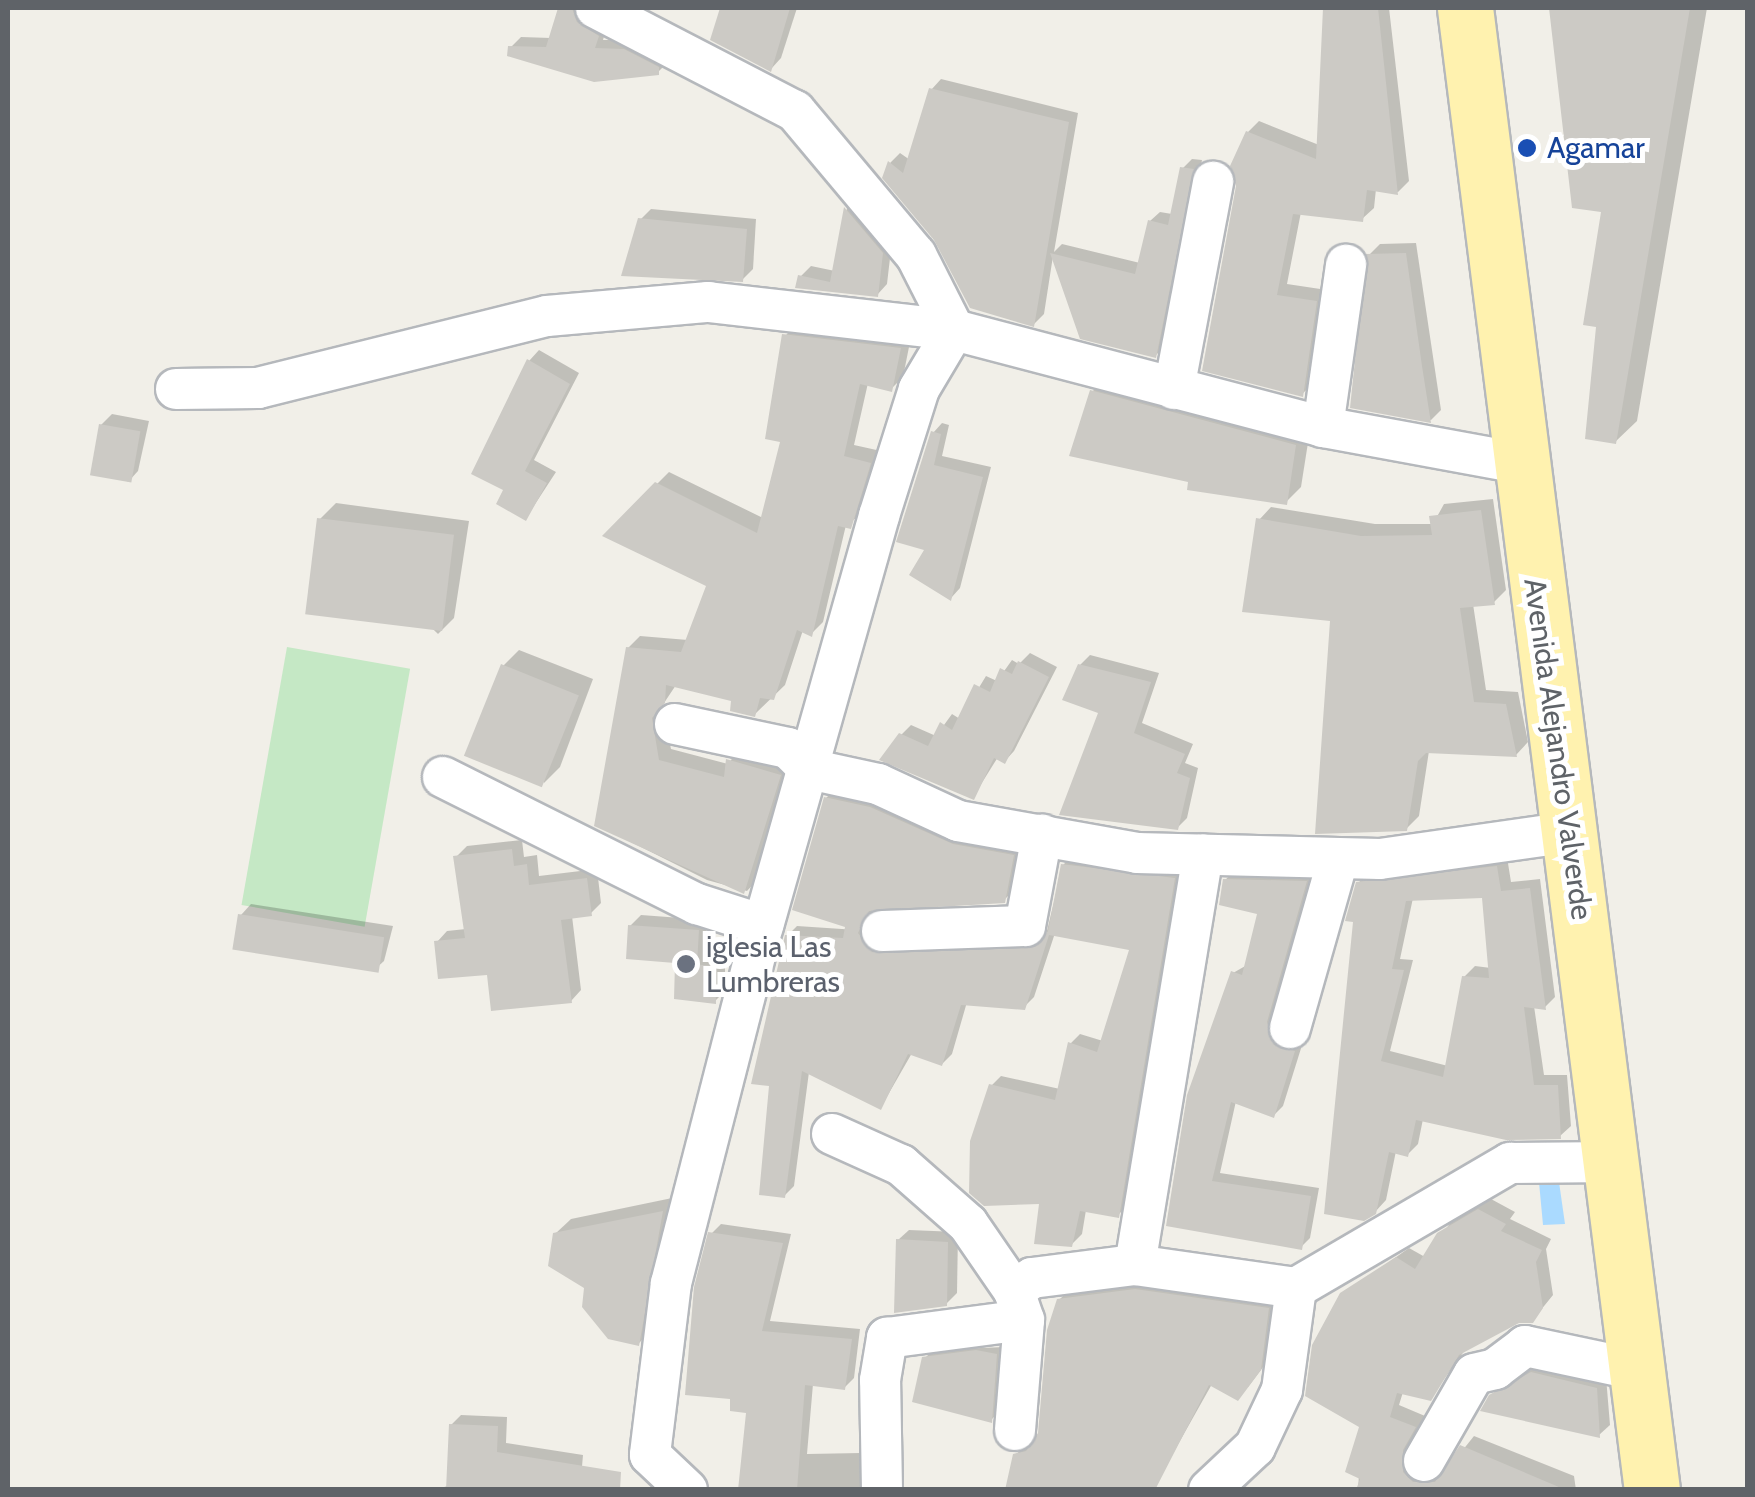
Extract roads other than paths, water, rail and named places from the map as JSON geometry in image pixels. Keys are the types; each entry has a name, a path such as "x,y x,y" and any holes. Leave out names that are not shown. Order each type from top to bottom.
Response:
{"main road":[{"name":"Avenida Alejandro Valverde","path":"1465,8 1519,463 1614,1162 1652,1490"}],"street":[{"path":"596,8 795,111 916,255 954,330"},
{"path":"1174,389 1213,182"},
{"path":"1323,427 1346,265"},
{"path":"176,389 258,388 547,316 708,302 954,330 1323,427 1519,463"},
{"path":"668,1482 650,1455 671,1283 763,925 918,389 954,330"},
{"path":"675,724 788,748 809,769 878,784 958,821 1136,853 1380,859 1569,832"},
{"path":"443,778 698,904 763,925"},
{"path":"882,931 1025,926 1042,836"},
{"path":"1135,1265 1203,856"},
{"path":"1290,1028 1338,859"},
{"path":"832,1134 914,1177 968,1224 1019,1306"},
{"path":"1015,1430 1019,1306 1032,1278 1135,1265 1296,1288 1510,1163 1614,1162"},
{"path":"1209,1490 1256,1447 1282,1390 1296,1288"},
{"path":"882,1490 886,1338 1019,1306"},
{"path":"1424,1461 1474,1374 1495,1369 1526,1346 1638,1370"}],"water":[{"path":"1539,1182 1559,1182 1565,1224 1543,1225"}],"place":[{"name":"Agamar","path":"1527,148"},
{"name":"iglesia Las Lumbreras","path":"686,964"}]}
